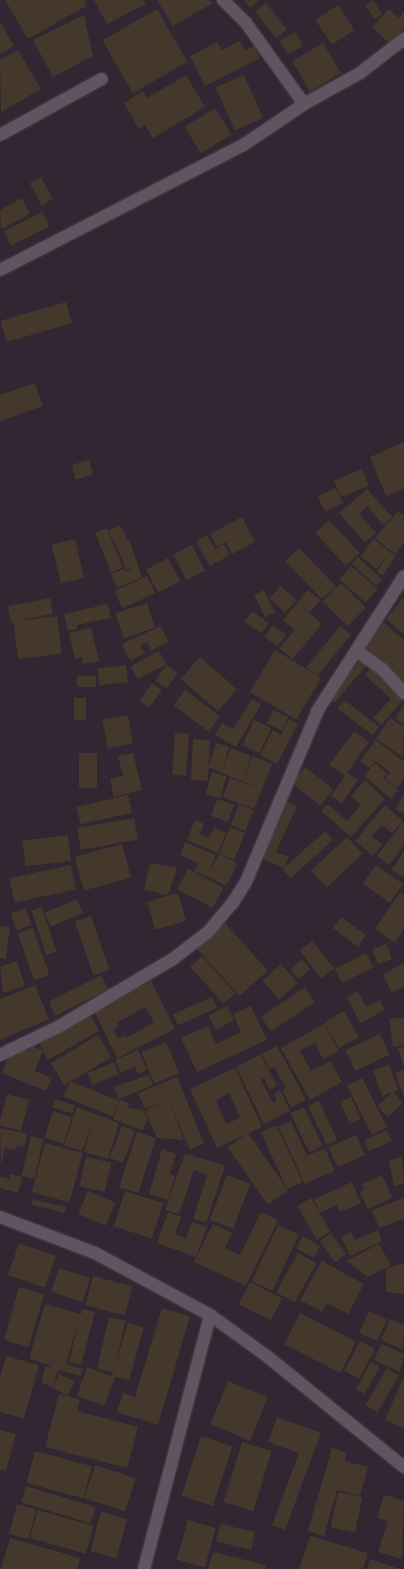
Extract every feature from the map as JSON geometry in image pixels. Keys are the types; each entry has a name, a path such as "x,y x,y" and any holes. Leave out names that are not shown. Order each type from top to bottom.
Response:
{"street":[{"path":"223,0 246,23 304,104"},
{"path":"0,270 245,144 304,104 360,73 404,39"},
{"path":"0,135 102,80"},
{"path":"0,1055 58,1027 173,959 209,931 232,904 246,882 318,710 332,684 357,651 404,576"},
{"path":"357,651 382,669 404,693"},
{"path":"0,1217 95,1253 210,1315 268,1357 404,1467"},
{"path":"144,1569 210,1315"}],"building":[{"path":"5,0 85,0 86,6 28,39"},
{"path":"94,0 144,0 146,4 107,24"},
{"path":"157,0 210,0 213,3 173,26"},
{"path":"244,0 259,0 250,8"},
{"path":"373,0 382,14 375,19 365,5"},
{"path":"266,3 287,30 276,38 255,12"},
{"path":"338,5 354,30 332,45 315,20"},
{"path":"157,9 188,62 133,93 102,40"},
{"path":"389,9 399,18 404,12 404,29 390,44 372,27"},
{"path":"84,15 93,56 53,77 33,40"},
{"path":"0,22 14,46 0,54"},
{"path":"296,32 303,46 287,54 280,40"},
{"path":"240,41 245,51 254,46 260,58 205,86 190,56 217,42 222,50"},
{"path":"323,43 341,73 310,92 292,62"},
{"path":"18,50 41,89 1,112 0,60"},
{"path":"186,75 205,107 153,138 145,125 139,129 124,103 143,91 147,98"},
{"path":"244,75 263,118 235,131 216,88"},
{"path":"215,108 231,134 201,153 184,127"},
{"path":"41,177 53,199 42,205 30,183"},
{"path":"22,198 30,214 1,229 0,210"},
{"path":"42,212 49,226 11,246 4,232"},
{"path":"66,302 72,323 7,342 1,321"},
{"path":"35,383 43,406 0,421 0,395"},
{"path":"404,442 404,488 386,496 370,457"},
{"path":"89,460 93,474 76,479 72,465"},
{"path":"362,469 369,486 341,497 334,480"},
{"path":"336,488 343,503 325,512 318,496"},
{"path":"367,489 392,517 383,525 367,506 359,514 376,533 365,543 339,513"},
{"path":"398,511 404,516 404,543 395,554 375,538"},
{"path":"242,517 255,542 232,554 226,542 217,547 210,534"},
{"path":"329,520 360,553 346,566 315,533"},
{"path":"120,525 127,539 116,545 108,531"},
{"path":"107,528 123,568 111,573 95,533"},
{"path":"207,535 215,550 224,544 230,555 210,566 196,542"},
{"path":"75,539 84,578 61,583 52,544"},
{"path":"129,539 142,577 117,588 111,574 124,569 125,572 132,568 134,571 132,567 126,570 116,545"},
{"path":"374,539 390,552 376,569 360,556"},
{"path":"192,545 205,571 186,580 173,555"},
{"path":"299,548 336,586 322,599 285,561"},
{"path":"390,552 396,556 382,576 377,572"},
{"path":"358,557 382,580 376,586 352,564"},
{"path":"168,558 180,581 158,593 146,570"},
{"path":"351,566 377,589 366,603 339,580"},
{"path":"147,576 155,593 122,608 114,591"},
{"path":"341,583 366,608 347,626 323,601"},
{"path":"281,586 296,600 285,613 269,598"},
{"path":"264,590 275,612 265,617 254,595"},
{"path":"308,590 320,600 295,630 283,620"},
{"path":"404,597 404,634 386,619"},
{"path":"50,598 53,614 11,622 8,606"},
{"path":"147,603 155,628 124,638 116,613"},
{"path":"108,604 111,618 77,625 77,629 68,631 64,614"},
{"path":"252,611 269,623 262,634 245,622"},
{"path":"309,613 322,624 292,659 279,648"},
{"path":"57,616 62,654 18,659 13,621"},
{"path":"383,622 404,640 404,682 362,647"},
{"path":"273,625 286,634 278,646 264,637"},
{"path":"161,626 168,642 151,651 147,642 140,646 144,654 130,661 122,644"},
{"path":"340,626 351,635 318,676 307,667"},
{"path":"91,628 99,661 83,664 82,657 75,659 69,633"},
{"path":"275,650 321,678 296,720 250,692"},
{"path":"159,651 166,664 138,679 131,666"},
{"path":"200,657 237,689 218,711 181,679"},
{"path":"362,658 368,663 335,703 329,698"},
{"path":"126,665 128,682 99,685 97,669"},
{"path":"166,665 178,673 167,689 155,681"},
{"path":"372,666 404,694 404,699 381,725 373,718 391,699 365,675"},
{"path":"77,676 96,676 96,687 77,687"},
{"path":"152,683 162,690 149,708 139,701"},
{"path":"185,690 220,716 209,732 174,705"},
{"path":"74,698 86,698 86,720 74,720"},
{"path":"252,699 261,704 236,747 215,735 222,723 233,729"},
{"path":"344,700 379,726 373,735 337,709"},
{"path":"404,705 404,725 395,718"},
{"path":"273,710 288,717 282,731 267,724"},
{"path":"128,715 133,744 107,748 102,720"},
{"path":"390,718 404,727 403,757 376,739"},
{"path":"289,719 298,724 277,764 260,755 273,730 281,735"},
{"path":"254,720 271,728 259,753 242,745"},
{"path":"354,731 369,742 347,773 358,780 342,803 331,796 345,776 329,765"},
{"path":"175,733 189,734 186,776 172,775"},
{"path":"193,739 210,740 208,781 191,780"},
{"path":"376,740 404,762 404,779 397,788 385,779 390,772 375,761 370,768 360,761"},
{"path":"216,743 229,747 222,772 208,768"},
{"path":"231,748 252,756 242,781 221,773"},
{"path":"79,753 97,753 97,788 79,788"},
{"path":"133,753 142,790 114,797 110,779 123,776 118,756"},
{"path":"253,756 272,764 254,809 223,797 230,778 258,788 242,781"},
{"path":"375,763 387,773 383,778 398,790 391,799 364,776"},
{"path":"305,767 333,789 320,806 292,784"},
{"path":"212,772 226,776 220,798 206,794"},
{"path":"365,780 385,799 351,837 321,811 328,804 347,821 361,805 351,796"},
{"path":"404,794 404,814 395,809"},
{"path":"128,795 132,813 80,824 76,807"},
{"path":"217,799 234,805 228,822 211,816"},
{"path":"284,800 297,806 276,852 289,857 284,868 259,857"},
{"path":"239,804 254,810 245,831 230,825"},
{"path":"385,805 403,821 392,833 382,825 372,836 382,845 373,856 355,841"},
{"path":"134,818 138,840 81,850 77,828"},
{"path":"195,820 204,824 200,834 209,838 214,828 226,833 218,853 187,840"},
{"path":"404,821 404,845 389,865 377,856"},
{"path":"230,827 245,833 234,860 219,854"},
{"path":"325,831 333,840 291,878 283,869"},
{"path":"68,835 71,861 26,866 22,841"},
{"path":"347,837 363,854 327,887 311,870"},
{"path":"185,842 216,855 207,877 194,871 198,863 180,855"},
{"path":"122,844 131,878 84,890 75,857"},
{"path":"404,851 404,876 403,877 392,870"},
{"path":"219,854 238,864 226,886 207,876"},
{"path":"150,863 177,868 168,895 144,890"},
{"path":"71,865 76,889 15,903 9,878"},
{"path":"376,865 403,884 390,903 363,884"},
{"path":"188,869 223,888 213,908 177,889"},
{"path":"400,892 404,895 404,929 395,943 375,929"},
{"path":"178,893 186,921 155,930 147,902"},
{"path":"77,899 83,913 51,926 45,913"},
{"path":"42,907 57,952 46,955 32,910"},
{"path":"26,908 32,925 17,930 11,913"},
{"path":"91,916 110,970 93,975 75,922"},
{"path":"341,917 366,935 358,947 333,928"},
{"path":"225,923 268,971 240,996 197,948"},
{"path":"0,926 10,927 6,959 0,958"},
{"path":"33,928 49,975 34,980 18,933"},
{"path":"312,941 334,968 322,978 300,951"},
{"path":"386,944 392,959 378,964 372,950"},
{"path":"366,953 373,967 342,983 335,969"},
{"path":"202,956 235,993 224,1004 190,967"},
{"path":"302,959 311,969 299,979 290,970"},
{"path":"17,961 25,986 3,993 0,967"},
{"path":"404,963 404,986 392,993 383,974"},
{"path":"281,964 298,983 279,999 262,981"},
{"path":"101,975 108,989 56,1016 48,1002"},
{"path":"151,981 175,1029 117,1058 93,1009","holes":["145,1007 154,1022 126,1038 124,1035 118,1038 114,1030 119,1027 117,1023"]},
{"path":"35,985 49,1019 0,1040 0,999"},
{"path":"305,987 315,1002 271,1032 261,1017"},
{"path":"358,991 366,1007 380,1000 385,1010 360,1023 347,997"},
{"path":"212,997 217,1008 178,1025 173,1014"},
{"path":"227,1006 234,1020 216,1030 208,1016"},
{"path":"251,1006 267,1040 197,1072 181,1038 208,1026 216,1044 241,1032 233,1014"},
{"path":"344,1011 359,1037 339,1048 324,1022"},
{"path":"89,1012 99,1031 48,1060 38,1041"},
{"path":"404,1017 404,1045 393,1047 389,1019"},
{"path":"324,1024 339,1051 323,1059 315,1043 300,1051 311,1071 330,1061 342,1082 310,1100 281,1048"},
{"path":"380,1034 390,1055 355,1071 346,1050"},
{"path":"98,1035 111,1057 64,1086 51,1063"},
{"path":"166,1042 179,1073 154,1084 141,1053"},
{"path":"32,1046 43,1051 35,1071 52,1078 46,1091 2,1073 10,1053 16,1055 20,1047 30,1051"},
{"path":"277,1046 306,1100 291,1107 282,1090 286,1088 274,1067 270,1069 262,1054"},
{"path":"404,1046 404,1067 398,1048"},
{"path":"138,1050 147,1070 138,1074 135,1067 121,1073 115,1060"},
{"path":"261,1054 277,1086 270,1090 264,1078 261,1080 273,1103 277,1101 274,1094 280,1090 290,1111 264,1124 236,1067"},
{"path":"114,1062 119,1074 92,1085 87,1073"},
{"path":"389,1065 398,1090 382,1096 373,1071"},
{"path":"235,1068 262,1127 217,1148 190,1089","holes":["229,1093 240,1118 226,1124 216,1100"]},
{"path":"404,1070 404,1097 395,1073"},
{"path":"149,1075 153,1085 119,1099 113,1087"},
{"path":"177,1077 204,1143 190,1150 169,1100 184,1140 157,1138 145,1111 162,1102 145,1109 138,1093"},
{"path":"362,1078 387,1127 372,1135 347,1086"},
{"path":"70,1081 119,1101 113,1117 64,1097"},
{"path":"393,1092 403,1103 387,1117 377,1106"},
{"path":"7,1094 29,1100 21,1131 0,1125"},
{"path":"351,1097 361,1119 350,1124 340,1102"},
{"path":"55,1099 75,1105 72,1114 52,1108"},
{"path":"120,1100 129,1103 128,1108 143,1110 148,1120 142,1130 113,1119"},
{"path":"319,1101 337,1140 326,1145 308,1106"},
{"path":"77,1107 119,1123 108,1159 84,1152 92,1125 82,1151 64,1145"},
{"path":"304,1107 323,1146 309,1152 291,1114"},
{"path":"53,1111 72,1117 63,1144 44,1138"},
{"path":"291,1121 307,1155 294,1161 278,1127"},
{"path":"276,1125 303,1182 287,1189 261,1132"},
{"path":"122,1126 135,1131 123,1163 110,1158"},
{"path":"0,1128 27,1134 24,1147 17,1145 16,1150 5,1148 1,1167"},
{"path":"387,1130 392,1141 369,1151 364,1140"},
{"path":"137,1132 156,1138 138,1193 119,1187"},
{"path":"248,1133 288,1190 268,1205 228,1147"},
{"path":"356,1135 365,1155 338,1167 329,1147"},
{"path":"31,1136 44,1139 34,1179 22,1176"},
{"path":"45,1143 83,1153 69,1202 32,1192"},
{"path":"325,1148 335,1171 304,1184 295,1161"},
{"path":"162,1149 176,1154 170,1174 175,1176 168,1200 149,1194"},
{"path":"185,1153 225,1166 206,1223 193,1219 207,1175 194,1170 179,1214 165,1210"},
{"path":"86,1157 111,1163 105,1192 79,1186"},
{"path":"402,1157 404,1184 394,1186 389,1160"},
{"path":"10,1174 22,1177 18,1193 0,1188 0,1177 10,1179"},
{"path":"227,1175 250,1184 233,1229 210,1220"},
{"path":"382,1175 392,1198 368,1209 360,1192 364,1190 362,1184"},
{"path":"352,1182 361,1203 340,1212 337,1205 320,1213 314,1199"},
{"path":"88,1191 116,1203 106,1226 78,1214"},
{"path":"125,1191 163,1203 152,1239 114,1226"},
{"path":"311,1198 330,1232 317,1240 297,1206"},
{"path":"404,1198 404,1219 379,1228 372,1210"},
{"path":"33,1199 66,1207 65,1213 32,1205"},
{"path":"168,1212 181,1217 175,1234 186,1238 192,1222 207,1227 196,1257 157,1243"},
{"path":"261,1212 278,1220 246,1286 194,1262 213,1224 232,1233 225,1248 240,1255"},
{"path":"278,1225 299,1235 273,1291 252,1281"},
{"path":"378,1230 382,1241 350,1256 341,1237 351,1232 355,1240"},
{"path":"331,1233 346,1254 335,1262 320,1241"},
{"path":"303,1236 320,1246 313,1258 296,1248"},
{"path":"19,1243 56,1256 45,1288 8,1275"},
{"path":"379,1244 391,1265 368,1277 346,1261"},
{"path":"298,1253 316,1263 295,1303 276,1292"},
{"path":"322,1261 364,1284 348,1314 327,1303 322,1312 300,1300"},
{"path":"404,1264 404,1294 386,1292 386,1268"},
{"path":"59,1268 90,1278 83,1302 51,1292"},
{"path":"93,1276 133,1287 125,1316 85,1305"},
{"path":"250,1282 282,1298 271,1321 239,1304"},
{"path":"19,1287 44,1294 29,1347 4,1340"},
{"path":"45,1304 81,1314 82,1309 95,1312 81,1365 69,1362 79,1318 66,1364 83,1369 81,1376 58,1370 53,1387 41,1383 46,1366 50,1367 52,1359 50,1365 29,1359"},
{"path":"162,1308 190,1316 158,1425 117,1412 123,1393 135,1397"},
{"path":"369,1311 387,1319 378,1341 359,1333"},
{"path":"300,1313 356,1342 340,1373 284,1344"},
{"path":"109,1317 126,1321 114,1372 97,1369"},
{"path":"390,1319 404,1325 403,1350 381,1340"},
{"path":"128,1323 144,1327 129,1380 115,1377 104,1406 77,1396 87,1367 112,1376"},
{"path":"360,1341 375,1349 359,1379 344,1371"},
{"path":"381,1344 404,1354 400,1372 374,1360"},
{"path":"6,1356 39,1365 24,1419 0,1412 0,1378"},
{"path":"371,1362 380,1367 365,1394 356,1389"},
{"path":"387,1368 399,1375 378,1412 366,1405"},
{"path":"59,1374 75,1381 68,1396 52,1389"},
{"path":"404,1376 404,1428 385,1420"},
{"path":"228,1381 268,1397 250,1441 210,1425"},
{"path":"59,1394 80,1400 77,1411 138,1427 127,1468 45,1447"},
{"path":"277,1417 321,1433 285,1530 272,1525 299,1453 268,1442"},
{"path":"0,1430 16,1434 6,1471 0,1469"},
{"path":"201,1436 232,1446 213,1506 182,1496"},
{"path":"242,1442 272,1451 253,1511 224,1502"},
{"path":"332,1448 347,1453 345,1461 368,1467 360,1496 337,1490 324,1536 308,1531"},
{"path":"35,1451 92,1466 83,1498 26,1483"},
{"path":"95,1465 136,1478 125,1512 84,1498"},
{"path":"26,1486 96,1507 91,1524 21,1502"},
{"path":"338,1492 362,1497 355,1532 331,1527"},
{"path":"384,1495 404,1500 402,1559 378,1552 388,1521 377,1518"},
{"path":"17,1504 36,1509 28,1539 9,1534"},
{"path":"38,1510 94,1526 86,1554 30,1538"},
{"path":"101,1512 127,1519 116,1559 90,1552"},
{"path":"188,1520 216,1528 205,1567 177,1559"},
{"path":"220,1524 255,1532 251,1550 216,1542"},
{"path":"310,1536 368,1553 363,1569 299,1569"},
{"path":"10,1538 80,1558 77,1569 1,1569"},
{"path":"213,1552 266,1565 265,1569 208,1569"},
{"path":"370,1559 400,1569 367,1569"}]}
